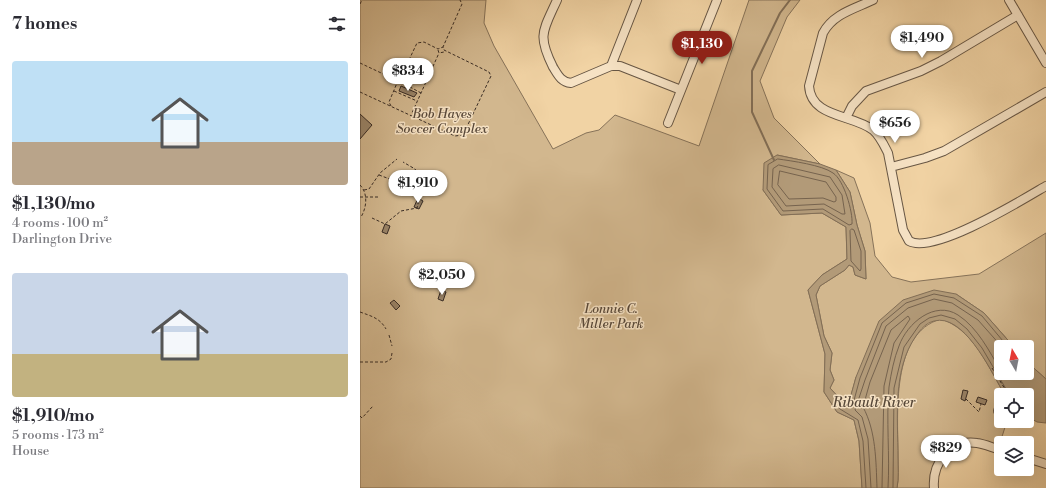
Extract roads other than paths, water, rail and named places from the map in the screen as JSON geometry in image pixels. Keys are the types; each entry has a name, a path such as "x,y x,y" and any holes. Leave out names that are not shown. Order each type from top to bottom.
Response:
{"street":[{"path":"557,0 543,29 543,44 557,74 566,82 578,81 611,66 620,66 681,90"},
{"path":"611,66 637,0"},
{"path":"668,123 717,0"},
{"path":"873,0 839,16 827,25 823,33 809,86 812,100 820,108 863,125 878,136 888,153 902,230 909,241 919,245 954,234 995,215 1046,186"},
{"path":"1009,0 1046,62"},
{"path":"846,118 852,106 866,91 941,61 1018,15"},
{"path":"891,167 926,158 944,151 1046,92"},
{"path":"934,488 934,476 937,464 946,452 953,447 961,444 977,443 994,448"},
{"path":"1034,460 1046,464"}],"water":[{"name":"Ribault River","path":"777,155 820,164 836,170 850,192 857,225 865,251 866,279 855,275 853,267 849,265 845,270 820,286 816,295 824,336 832,353 830,370 834,380 830,388 841,400 849,402 856,377 879,321 903,300 934,290 956,294 984,313 1008,340 994,340 994,376 974,345 955,325 945,321 934,321 926,325 916,336 908,349 903,364 898,395 897,488 862,488 859,441 854,420 837,412 824,392 825,354 808,290 822,275 847,259 846,227 822,213 781,215 763,190 764,163"},
{"name":"Ribault River","path":"1034,368 1046,379 1046,423 1034,420 1034,388 1001,388 996,380 1034,380"}],"waterway":[{"path":"774,160 752,112 752,71 780,13 790,0"}],"park label":[{"name":"Bob Hayes Soccer Complex","path":"442,120"},
{"name":"Lonnie C. Miller Park","path":"611,316"}]}
